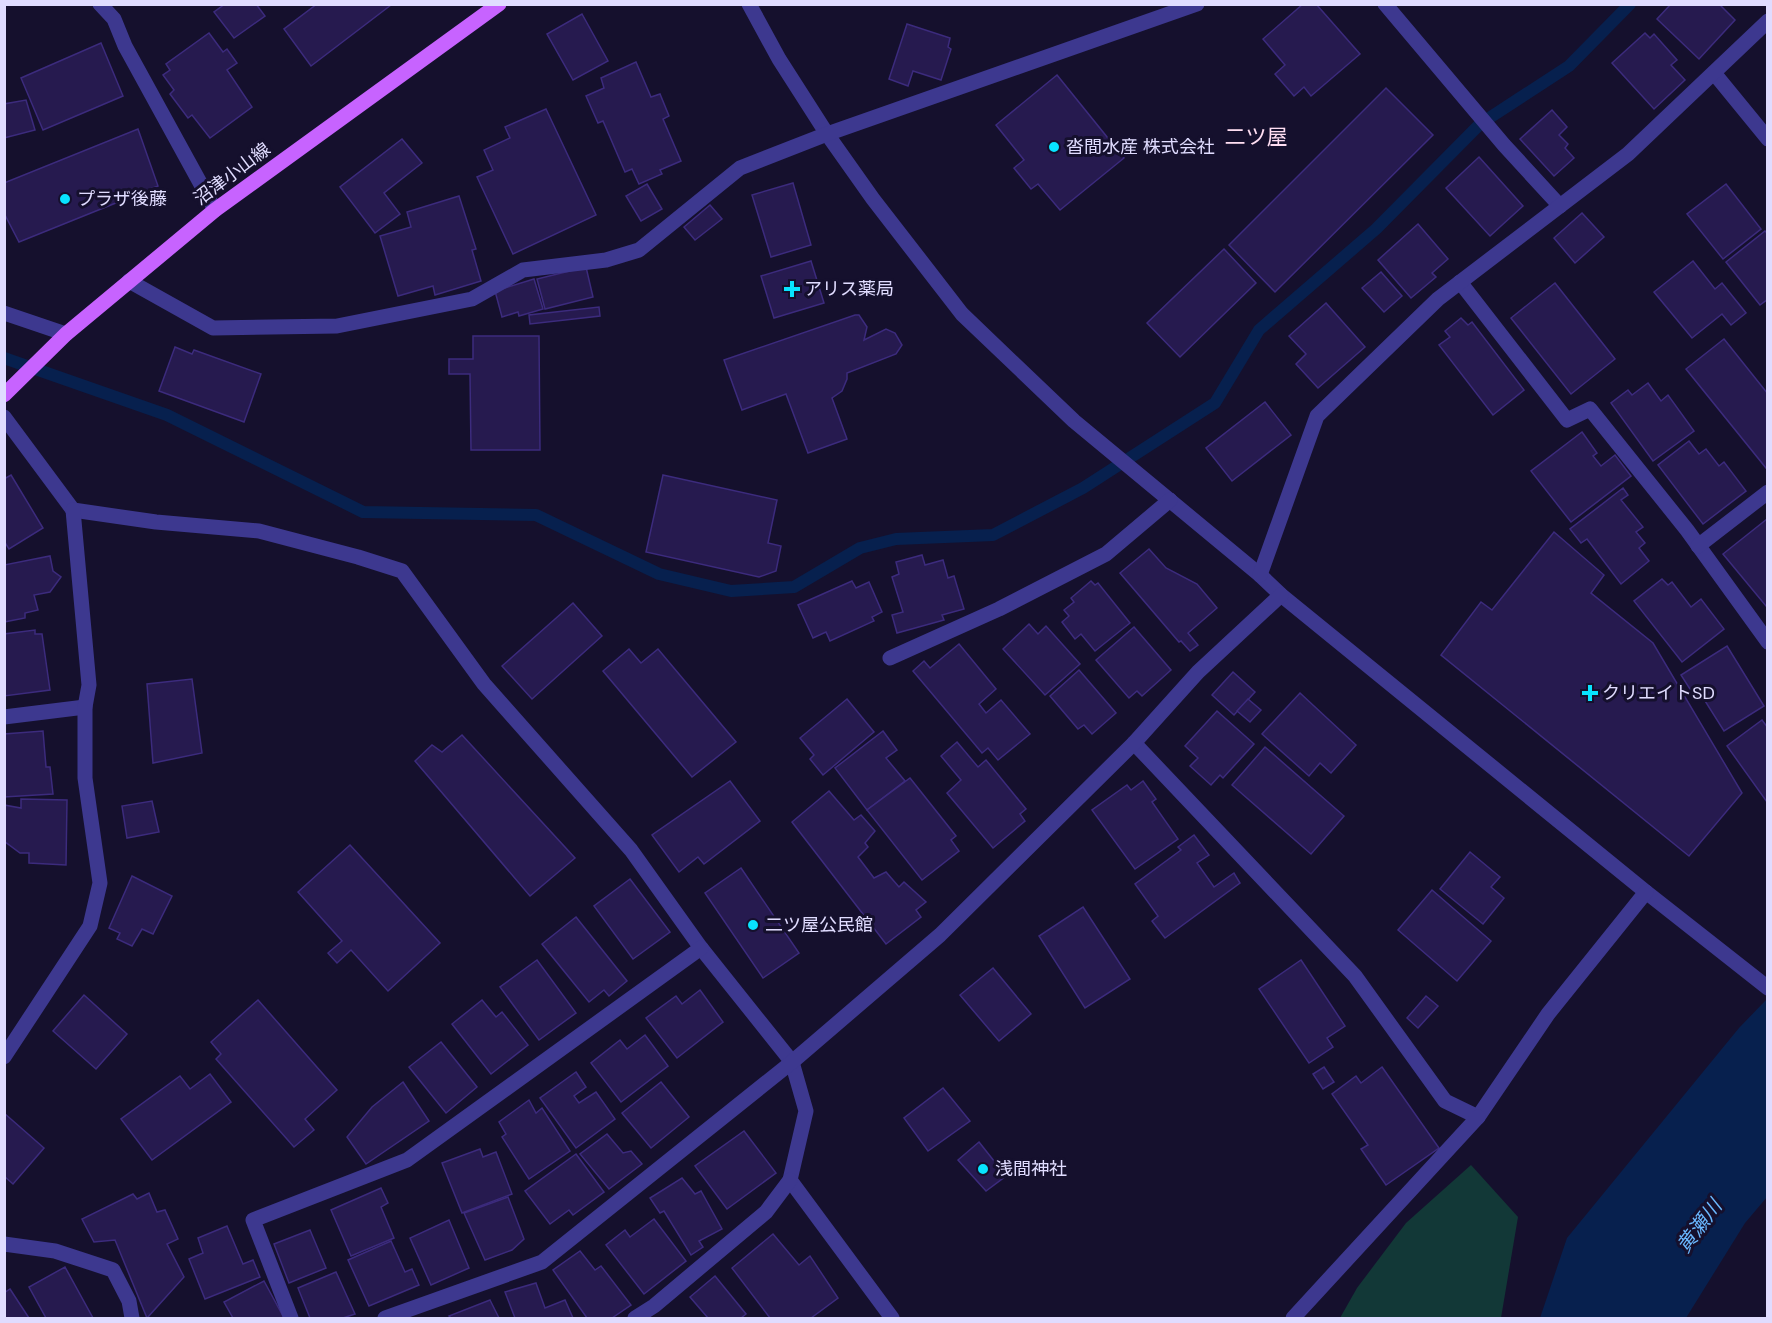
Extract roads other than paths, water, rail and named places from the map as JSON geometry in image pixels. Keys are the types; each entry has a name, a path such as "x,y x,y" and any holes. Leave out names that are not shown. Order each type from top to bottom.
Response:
{"main road":[{"name":"沼津小山線","path":"4,395 62,338 215,210 499,4"}],"street":[{"path":"100,4 114,19 125,46 215,210"},
{"path":"749,4 826,134 873,199 963,314 1074,421 1260,574 1281,595 1767,988"},
{"path":"129,281 213,328 337,326 472,299 523,270 606,260 639,250 740,168 826,134 1197,4"},
{"path":"1385,4 1504,145 1560,206"},
{"path":"1260,574 1317,416 1438,299 1628,154 1767,21"},
{"path":"1714,73 1767,139"},
{"path":"1460,282 1567,420 1590,409 1698,546 1767,642"},
{"path":"4,313 62,338"},
{"path":"4,417 73,510 89,685 85,707 85,778 100,883 90,926 4,1057"},
{"path":"1698,546 1767,492"},
{"path":"890,658 999,609 1106,554 1170,500"},
{"path":"73,510 156,522 259,531 358,557 402,572 484,684 631,850 701,948 792,1062 806,1112 790,1180 766,1212 654,1306 635,1318"},
{"path":"385,1318 542,1262 792,1062 940,935 1134,743 1198,672 1281,595"},
{"path":"4,717 85,707"},
{"path":"1134,743 1354,976 1445,1101 1478,1117"},
{"path":"1293,1318 1478,1117 1548,1014 1646,892"},
{"path":"291,1318 253,1220 407,1160 701,948"},
{"path":"790,1180 892,1318"},
{"path":"4,1244 55,1251 113,1270 129,1300 132,1318"}],"water":[{"name":"黄瀬川","path":"1767,999 1767,1197 1745,1223 1686,1318 1540,1318 1567,1238 1739,1028"}],"waterway":[{"path":"4,358 167,415 363,512 536,515 659,574 731,591 794,587 860,548 896,539 993,535 1083,488 1215,403 1259,330 1376,229 1480,124 1569,66 1630,4"}],"place":[{"name":"沓間水産 株式会社","path":"1054,147"},
{"name":"プラザ後藤","path":"65,199"},
{"name":"アリス薬局","path":"792,289"},
{"name":"クリエイトSD","path":"1590,693"},
{"name":"二ツ屋公民館","path":"753,925"},
{"name":"浅間神社","path":"983,1169"}],"district":[{"name":"二ツ屋","path":"1256,137"}]}
